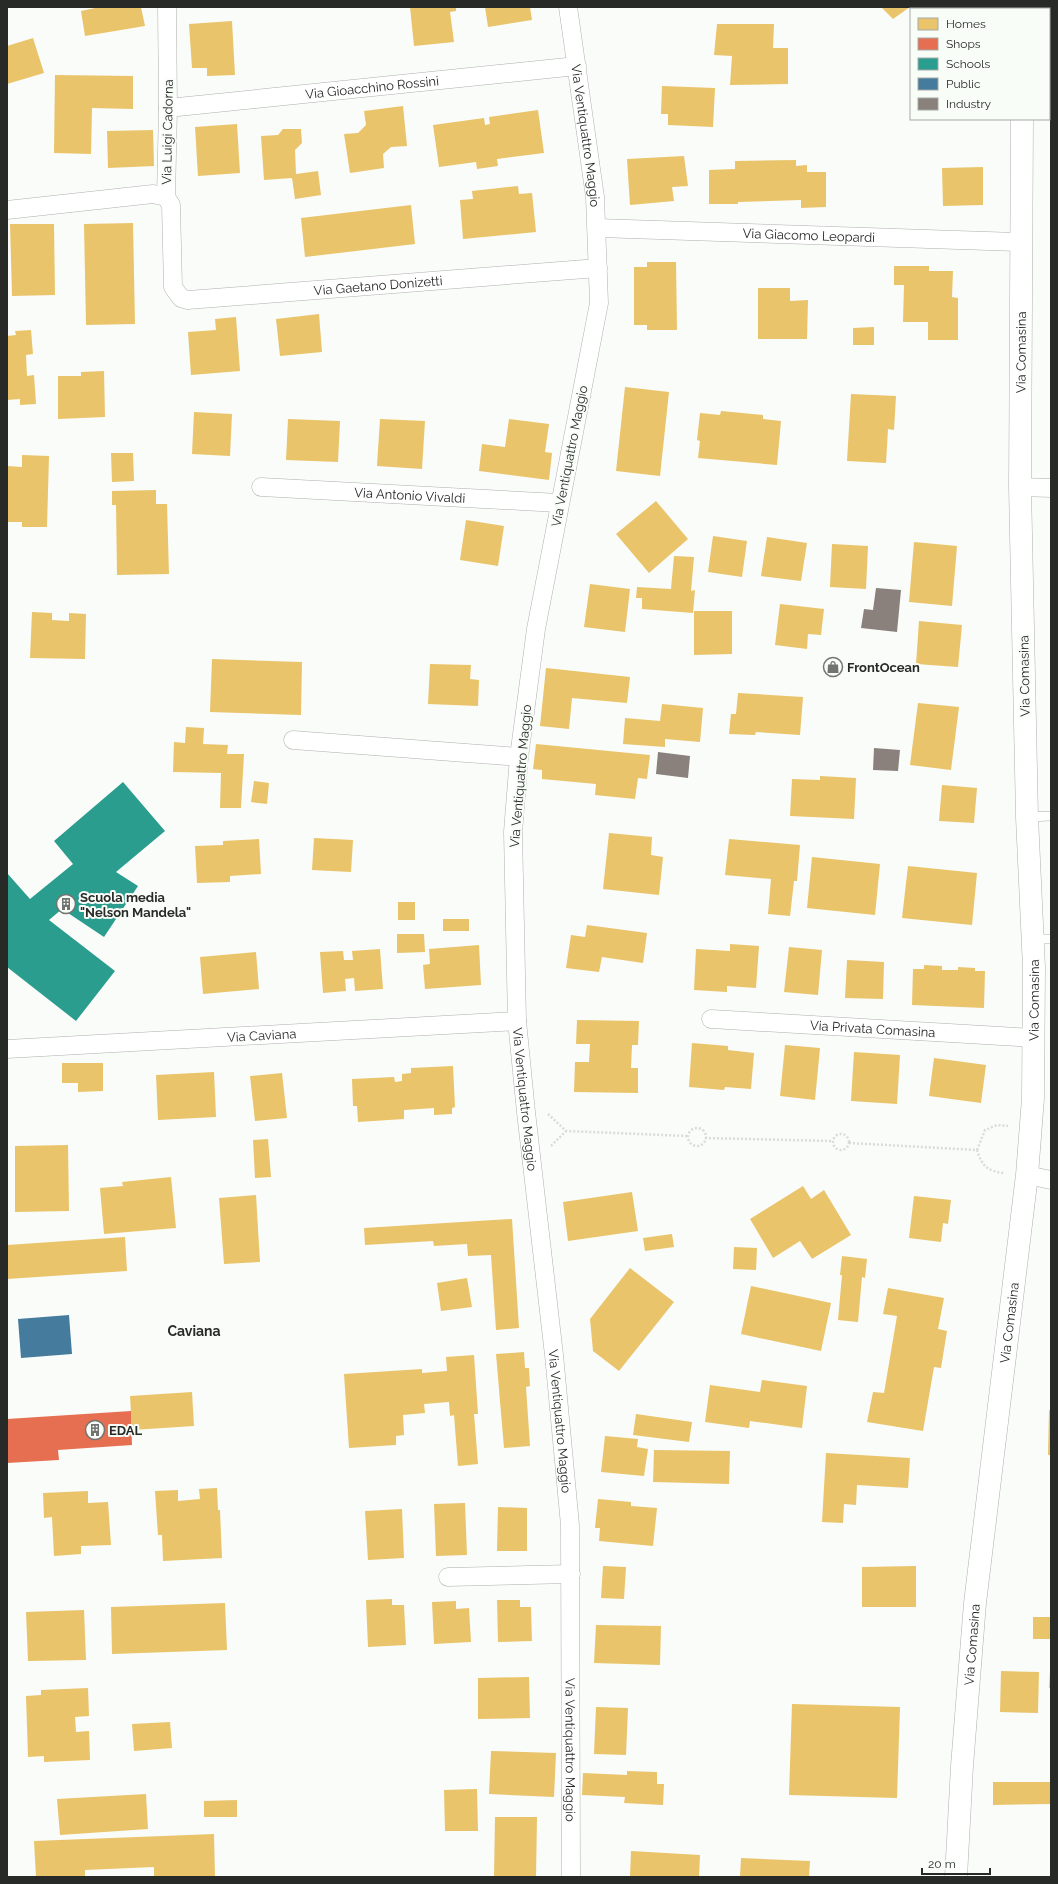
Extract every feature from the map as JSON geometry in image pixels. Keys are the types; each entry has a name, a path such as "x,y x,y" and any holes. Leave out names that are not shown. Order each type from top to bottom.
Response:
{"street":[{"name":"Via Luigi Cadorna","path":"167,7 168,108 166,197 171,205 172,279"},
{"name":"Via Ventiquattro Maggio","path":"568,7 595,197 598,228 599,303 559,503 536,629 519,758 512,832 517,1021 554,1355 569,1510 571,1574 570,1877"},
{"name":"Via Gioacchino Rossini","path":"168,108 576,66"},
{"name":"Via Comasina","path":"956,1877 962,1766 975,1603 1026,1175 1033,1098 1034,1038 1042,939 1026,817 1020,487 1020,242 1022,120"},
{"path":"7,210 153,194 166,197"},
{"name":"Via Giacomo Leopardi","path":"598,228 1020,242"},
{"name":"Via Gaetano Donizetti","path":"172,279 176,293 181,298 188,300 598,268"},
{"name":"Via Antonio Vivaldi","path":"261,487 559,503"},
{"path":"1020,487 1051,488"},
{"path":"293,740 519,758"},
{"name":"Via Privata Comasina","path":"710,1019 1034,1038"},
{"name":"Via Caviana","path":"7,1049 517,1021"},
{"path":"1026,1175 1051,1180"},
{"path":"448,1577 571,1574"}],"lane":[{"path":"1026,817 1051,816"}],"path":[{"path":"526,1112 541,1111 566,1131 688,1136"},
{"path":"1005,1165 1004,1173 991,1171 982,1163 977,1150 986,1130 997,1126 1009,1126 1008,1134"},
{"path":"696,1128 702,1130 706,1138 700,1145 694,1146 689,1142 688,1136 690,1130 696,1128"},
{"path":"842,1134 848,1137 849,1143 846,1149 840,1150 835,1148 832,1141 836,1135 842,1134"},
{"path":"706,1138 832,1141"},
{"path":"849,1143 977,1150"}],"building: Homes":[{"path":"100,7 141,7 145,26 85,36 81,11"},
{"path":"410,7 456,7 456,11 450,12 454,42 414,46"},
{"path":"485,7 530,7 532,20 488,27"},
{"path":"881,7 910,7 893,19"},
{"path":"912,7 953,7 952,8"},
{"path":"232,21 235,75 207,76 207,68 192,68 189,24"},
{"path":"717,24 774,24 773,48 788,48 788,84 730,85 732,56 714,55"},
{"path":"33,38 44,73 7,84 7,46"},
{"path":"55,75 133,76 133,109 92,108 91,154 54,153"},
{"path":"662,86 715,88 713,127 668,125 668,114 661,114"},
{"path":"403,106 407,146 391,147 383,154 384,168 350,173 344,134 358,133 366,125 364,111"},
{"path":"538,110 544,153 497,159 498,166 477,169 476,162 439,167 433,125 484,118 485,125 490,124 489,117"},
{"path":"237,124 240,173 198,176 195,127"},
{"path":"283,129 301,129 302,143 295,150 296,174 318,171 321,195 295,199 292,178 264,180 261,136 278,135"},
{"path":"153,130 154,166 108,168 107,131"},
{"path":"684,156 688,186 672,187 674,201 630,205 627,159"},
{"path":"796,160 796,166 807,165 807,172 826,172 826,207 801,208 801,200 738,202 738,204 709,204 709,170 735,169 735,161"},
{"path":"983,167 983,205 943,206 942,168"},
{"path":"518,186 519,194 532,193 536,232 463,239 460,200 473,199 472,191"},
{"path":"411,205 415,244 305,257 301,218"},
{"path":"133,223 135,324 86,325 84,224"},
{"path":"10,224 54,224 55,295 12,296"},
{"path":"647,262 676,262 677,330 647,330 647,325 634,325 634,267 647,267"},
{"path":"894,266 929,266 929,271 953,271 952,297 958,298 958,340 928,340 928,322 903,322 904,285 894,285"},
{"path":"758,288 790,288 790,301 808,300 807,339 758,339"},
{"path":"319,314 322,352 280,356 276,319"},
{"path":"236,317 240,371 191,375 188,332 216,330 215,319"},
{"path":"874,327 874,345 853,345 853,328"},
{"path":"31,330 33,354 26,355 27,376 34,375 36,404 20,405 20,399 7,400 7,336 16,335 15,331"},
{"path":"104,371 105,417 58,419 58,376 81,376 81,372"},
{"path":"625,387 669,392 660,476 616,471"},
{"path":"851,394 896,396 894,430 888,429 886,463 847,461"},
{"path":"721,411 763,415 763,419 781,421 777,465 698,458 700,441 697,440 700,413 720,415"},
{"path":"194,412 232,414 230,456 192,454"},
{"path":"288,419 340,421 338,462 286,460"},
{"path":"380,419 425,421 422,469 377,466"},
{"path":"509,419 549,424 545,452 552,453 549,480 479,471 482,444 505,447"},
{"path":"111,453 133,453 134,481 112,482"},
{"path":"22,455 49,456 47,527 22,527 22,522 7,522 7,466 22,467"},
{"path":"156,490 156,504 167,504 169,574 117,575 116,505 112,505 112,491"},
{"path":"656,501 688,539 649,573 616,534"},
{"path":"466,520 504,526 498,566 460,560"},
{"path":"713,536 747,541 742,577 708,572"},
{"path":"767,537 807,543 801,581 761,576"},
{"path":"914,542 957,546 952,606 909,602"},
{"path":"832,544 868,546 866,589 830,587"},
{"path":"674,556 694,557 691,591 695,590 693,613 642,609 642,598 636,598 637,587 671,589"},
{"path":"590,584 630,589 625,632 584,627"},
{"path":"780,604 824,609 821,635 808,634 807,649 775,645"},
{"path":"694,611 732,611 732,654 694,655"},
{"path":"32,612 52,613 52,620 69,621 69,613 86,614 85,659 30,658"},
{"path":"919,621 962,625 958,667 916,664"},
{"path":"212,659 302,662 301,715 210,712"},
{"path":"430,664 471,665 470,679 479,680 478,706 428,704"},
{"path":"546,668 630,677 627,703 572,698 569,729 540,726"},
{"path":"738,693 803,697 800,735 756,732 755,735 729,734 731,714 736,714"},
{"path":"918,703 959,707 951,770 910,765"},
{"path":"662,704 703,708 700,742 665,739 665,747 623,744 625,718 660,721"},
{"path":"186,727 204,728 203,744 228,745 227,754 244,754 241,808 220,808 221,773 173,772 174,742 185,743"},
{"path":"536,744 650,755 647,779 638,778 635,799 595,795 596,784 542,779 542,770 533,769"},
{"path":"820,776 856,778 854,819 790,816 792,779 820,780"},
{"path":"254,781 269,783 267,804 251,802"},
{"path":"942,785 977,788 974,823 939,821"},
{"path":"609,833 652,837 651,855 663,857 659,895 603,889"},
{"path":"314,838 353,840 351,872 312,870"},
{"path":"259,839 261,874 230,876 230,882 197,883 195,846 223,845 223,841"},
{"path":"729,839 800,845 797,881 794,881 790,916 768,914 771,879 725,875"},
{"path":"812,857 880,864 875,915 807,908"},
{"path":"908,866 977,873 972,925 902,918"},
{"path":"398,902 415,902 415,920 398,920"},
{"path":"443,919 469,919 469,931 443,931"},
{"path":"587,925 647,933 643,963 602,957 599,972 566,968 571,935 585,937"},
{"path":"397,934 424,934 425,952 397,953"},
{"path":"730,944 759,946 756,988 727,986 727,992 694,990 696,949 730,951"},
{"path":"479,945 481,985 425,989 423,965 430,964 429,949"},
{"path":"789,947 822,950 818,995 784,992"},
{"path":"380,949 383,989 355,991 354,978 345,979 346,991 323,993 320,952 343,951 344,960 353,960 352,951"},
{"path":"256,952 259,989 203,994 200,957"},
{"path":"847,960 884,962 883,999 845,998"},
{"path":"924,965 942,966 942,970 958,970 958,967 975,968 975,971 985,971 984,1008 912,1005 913,969 924,969"},
{"path":"577,1020 639,1021 638,1045 632,1045 631,1068 638,1068 638,1093 574,1092 575,1062 589,1062 590,1044 576,1044"},
{"path":"692,1043 728,1046 728,1050 754,1053 751,1089 725,1087 724,1090 689,1087"},
{"path":"785,1045 820,1048 815,1100 780,1096"},
{"path":"854,1052 900,1055 897,1104 851,1101"},
{"path":"934,1058 986,1065 981,1103 929,1096"},
{"path":"62,1063 103,1063 103,1091 78,1092 78,1083 62,1083"},
{"path":"453,1066 455,1107 452,1108 452,1114 434,1115 434,1108 404,1110 404,1119 358,1122 357,1106 353,1106 352,1079 394,1077 395,1082 402,1081 402,1074 411,1073 411,1068"},
{"path":"214,1072 216,1117 158,1120 156,1075"},
{"path":"282,1073 287,1118 255,1121 250,1076"},
{"path":"268,1139 271,1177 255,1178 253,1140"},
{"path":"68,1145 69,1211 15,1212 15,1146"},
{"path":"171,1177 176,1228 104,1234 100,1188 123,1186 122,1182"},
{"path":"803,1186 811,1199 824,1190 851,1235 812,1259 800,1241 773,1258 750,1219"},
{"path":"632,1192 638,1231 568,1241 563,1202"},
{"path":"256,1195 260,1262 224,1264 219,1198"},
{"path":"914,1196 951,1200 948,1224 943,1223 941,1242 909,1238"},
{"path":"512,1219 519,1328 496,1330 491,1255 468,1256 467,1244 434,1246 433,1241 365,1245 364,1228"},
{"path":"672,1234 674,1247 645,1251 643,1238"},
{"path":"125,1237 127,1271 7,1279 7,1245"},
{"path":"734,1247 757,1248 756,1270 733,1269"},
{"path":"842,1256 867,1259 865,1278 862,1277 858,1322 838,1320"},
{"path":"630,1268 674,1302 619,1371 593,1351 590,1319"},
{"path":"467,1278 472,1307 441,1311 437,1283"},
{"path":"751,1286 831,1303 821,1351 741,1334"},
{"path":"888,1288 944,1298 938,1329 947,1331 941,1368 934,1367 923,1431 867,1422 873,1392 884,1393 897,1316 883,1314"},
{"path":"524,1352 525,1368 529,1368 530,1386 526,1387 530,1446 504,1448 496,1354"},
{"path":"474,1355 478,1414 474,1414 478,1464 458,1466 454,1415 450,1416 449,1402 424,1404 425,1413 403,1415 404,1435 396,1436 396,1445 349,1448 344,1374 422,1369 422,1373 447,1371 446,1357"},
{"path":"762,1380 807,1386 802,1428 750,1421 749,1428 705,1422 710,1385 760,1392"},
{"path":"192,1392 194,1426 132,1430 130,1396"},
{"path":"1049,1410 1051,1410 1051,1455 1048,1455"},
{"path":"636,1414 692,1422 689,1442 633,1435"},
{"path":"605,1436 638,1439 637,1447 648,1449 644,1476 601,1472"},
{"path":"654,1450 730,1451 729,1484 653,1482"},
{"path":"826,1453 910,1458 908,1488 857,1485 856,1505 844,1504 843,1523 822,1522"},
{"path":"217,1488 218,1510 220,1510 222,1558 163,1561 162,1535 158,1535 155,1491 178,1490 178,1501 200,1499 199,1489"},
{"path":"88,1491 88,1503 108,1502 111,1545 81,1546 81,1554 54,1556 52,1517 44,1518 43,1493"},
{"path":"598,1499 631,1502 631,1506 657,1508 653,1546 599,1541 600,1528 595,1528"},
{"path":"465,1503 467,1555 436,1556 434,1504"},
{"path":"498,1507 527,1508 527,1551 497,1551"},
{"path":"402,1509 404,1558 368,1560 365,1511"},
{"path":"603,1566 626,1567 624,1599 601,1598"},
{"path":"916,1566 916,1607 862,1607 862,1567"},
{"path":"392,1599 392,1605 404,1605 406,1645 368,1647 366,1600"},
{"path":"497,1600 520,1600 520,1607 531,1607 532,1641 498,1642"},
{"path":"456,1601 456,1609 469,1608 471,1642 434,1644 432,1602"},
{"path":"225,1603 227,1650 112,1654 111,1607"},
{"path":"84,1610 86,1660 28,1661 26,1612"},
{"path":"1033,1617 1051,1617 1051,1639 1033,1639"},
{"path":"596,1625 661,1626 660,1665 594,1663"},
{"path":"1001,1671 1039,1672 1038,1713 1000,1712"},
{"path":"1050,1671 1051,1688 1049,1688"},
{"path":"529,1677 530,1718 478,1719 478,1678"},
{"path":"88,1688 89,1716 75,1717 76,1732 89,1731 90,1760 44,1762 44,1756 28,1757 26,1696 41,1695 41,1690"},
{"path":"792,1704 900,1707 897,1798 789,1795"},
{"path":"596,1707 628,1708 626,1755 594,1754"},
{"path":"170,1722 172,1748 134,1751 132,1724"},
{"path":"491,1751 556,1753 554,1797 489,1794"},
{"path":"627,1771 657,1772 657,1784 664,1784 663,1805 624,1803 625,1797 582,1795 583,1773 627,1775"},
{"path":"993,1782 1051,1782 1051,1804 993,1805"},
{"path":"477,1789 478,1831 445,1831 444,1790"},
{"path":"146,1794 148,1829 60,1835 57,1799"},
{"path":"237,1800 237,1817 204,1817 204,1801"},
{"path":"495,1817 537,1817 536,1877 494,1877"},
{"path":"214,1834 215,1877 154,1877 154,1867 85,1870 85,1877 36,1877 34,1841"},
{"path":"631,1851 700,1855 699,1877 630,1877"},
{"path":"741,1858 810,1861 809,1877 740,1877"}],"building: Shops":[{"path":"131,1411 132,1445 58,1450 59,1460 7,1463 7,1419"}],"building: Schools":[{"name":"Scuola media \"Nelson Mandela\"","path":"123,782 165,831 116,872 138,886 104,937 62,909 49,920 115,971 76,1021 7,967 7,873 30,899 73,864 54,841"}],"building: Public":[{"path":"69,1315 72,1354 21,1358 18,1319"}],"building: Industry":[{"path":"876,588 901,590 897,632 861,628 864,609 873,610"},
{"path":"874,748 900,750 898,771 873,770"},
{"path":"658,752 690,756 688,778 656,774"}],"place":[{"name":"FrontOcean","path":"833,667"},
{"name":"Scuola media \"Nelson Mandela\"","path":"66,904"},
{"name":"EDAL","path":"95,1430"}],"district":[{"name":"Caviana","path":"194,1331"}]}
